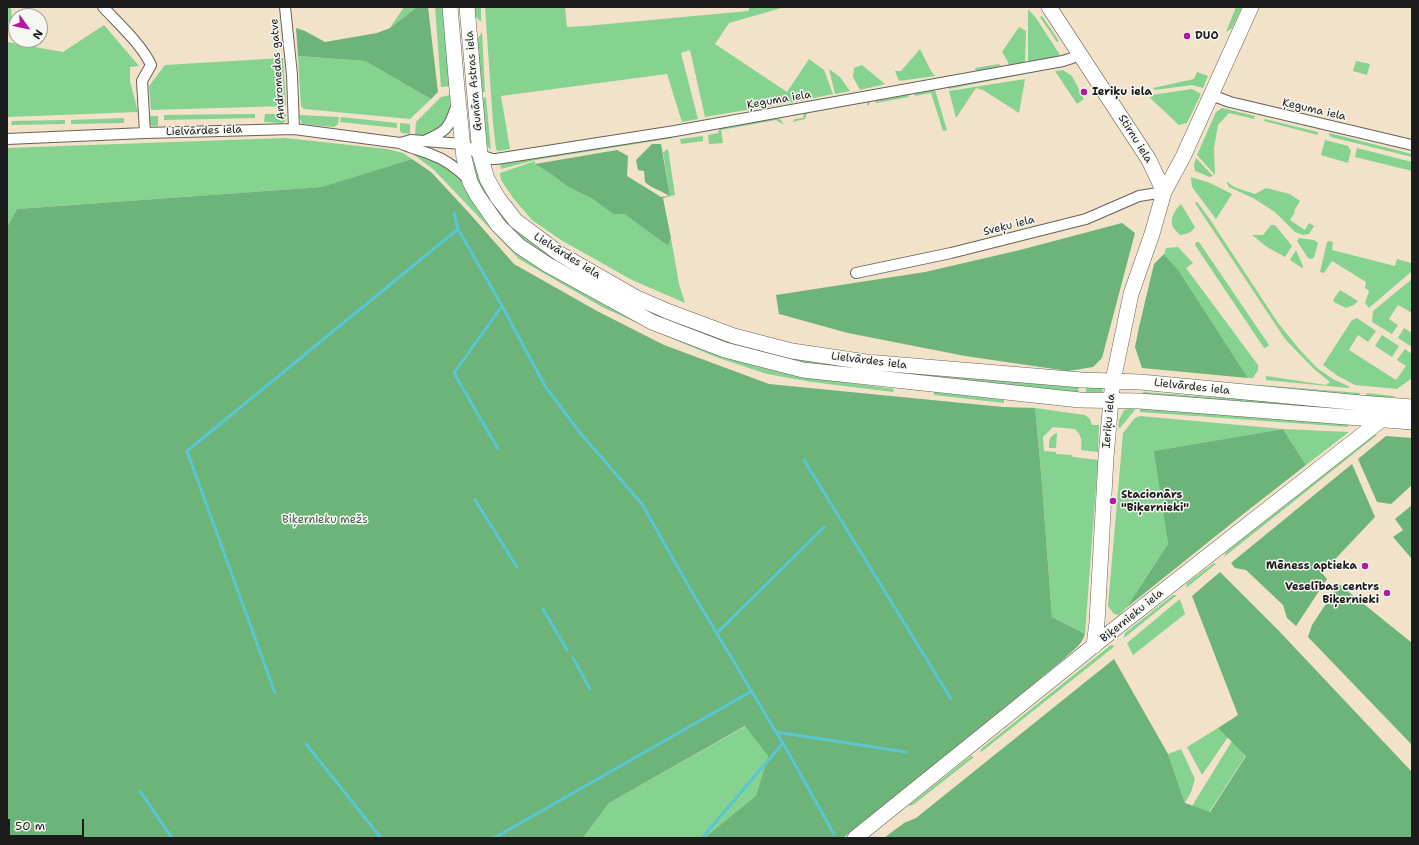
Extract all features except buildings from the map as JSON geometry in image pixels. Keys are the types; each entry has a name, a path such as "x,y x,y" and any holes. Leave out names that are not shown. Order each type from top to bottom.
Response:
{"main road":[{"name":"Gunāra Astras iela","path":"450,7 464,152"},
{"name":"Gunāra Astras iela","path":"467,7 480,155"},
{"name":"Stirnu iela","path":"1048,7 1149,160 1164,192"},
{"name":"Ieriķu iela","path":"1094,646 1097,622 1106,457 1111,400 1113,381 1131,294 1152,234 1164,192 1183,157 1251,7"},
{"path":"453,44 470,42"},
{"name":"Lielvārdes iela","path":"464,152 470,182 477,195 498,224 519,246 548,265 652,322 726,350 803,370 1080,400 1139,401 1412,422"},
{"name":"Lielvārdes iela","path":"480,155 487,179 498,198 516,221 560,254 635,297 667,311 734,336 792,351 866,362 1140,382 1329,400 1409,404"},
{"name":"Biķernieku iela","path":"856,838 1094,646 1380,420 1409,404"}],"street":[{"path":"104,7 148,58 150,65 142,81 145,133"},
{"name":"Andromedas gatve","path":"285,7 292,75 294,129"},
{"name":"Ķeguma iela","path":"480,155 496,159 675,131 1063,61 1072,58 1079,53"},
{"name":"Ķeguma iela","path":"1211,95 1245,105 1412,144"},
{"name":"Gunāra Astras iela","path":"422,142 438,135 446,129 453,118 458,101"},
{"name":"Lielvārdes iela","path":"7,140 145,133 294,129 400,143 430,154 456,168 470,182"},
{"name":"Lielvārdes iela","path":"400,143 411,140 464,152"},
{"path":"430,154 464,152 480,155"},
{"path":"464,152 480,155"},
{"name":"Sveķu iela","path":"856,273 951,254 1086,219 1139,196 1164,192"}],"green space":[{"path":"7,7 11,7 8,8 7,22"},
{"path":"404,7 417,7 390,28"},
{"path":"417,7 428,7 438,92 431,99 365,61 298,56 296,28 305,31 325,42 377,33 390,28"},
{"path":"435,7 444,7 450,86 441,87"},
{"path":"474,7 481,7 481,22 475,16"},
{"path":"485,7 565,7 567,27 748,11 750,7 785,7 729,23 715,44 787,92 809,59 824,70 833,94 800,101 797,99 799,101 705,117 690,50 681,53 698,119 682,122 667,74 501,96 510,149 498,151 496,149 493,123"},
{"path":"1236,7 1242,7 1232,28 1226,32"},
{"path":"1028,9 1036,18 1060,55 1058,57 1028,62"},
{"path":"1042,16 1059,41 1057,42 1040,17"},
{"path":"104,25 139,66 130,67 130,81 138,112 7,117 7,42 8,48 41,48 63,52"},
{"path":"1019,27 1026,31 1025,62 1009,66 1002,52"},
{"path":"482,32 485,92 482,92 477,40"},
{"path":"920,49 935,76 899,81 895,71 901,71"},
{"path":"298,56 365,61 431,99 410,119 304,109 301,106"},
{"path":"283,58 286,106 151,110 149,86 165,65"},
{"path":"1356,61 1370,64 1367,75 1353,71"},
{"path":"999,64 1001,66 976,71 975,68"},
{"path":"862,65 885,84 860,90 853,77 854,68"},
{"path":"829,69 840,77 850,91 835,94"},
{"path":"1063,70 1072,76 1084,99 1077,104 1055,71"},
{"path":"1032,71 1035,72 949,89 949,86"},
{"path":"1197,72 1208,76 1203,88 1192,85 1155,90 1153,88 1194,79"},
{"path":"1025,79 1019,113 983,90 976,88 956,118 949,91"},
{"path":"1192,89 1201,94 1187,123 1179,125 1150,98 1151,95"},
{"path":"935,90 947,130 943,131 931,93 915,96 914,93"},
{"path":"450,95 449,112 447,120 443,126 433,133 415,135 416,122 441,97"},
{"path":"908,95 909,97 876,103 875,101"},
{"path":"486,97 491,150 485,141 482,98"},
{"path":"870,100 869,105 867,105 867,102 807,113 805,119 792,122 795,119 803,118 804,113"},
{"path":"1222,108 1255,116 1254,119 1229,113 1218,125 1214,148 1215,175 1197,155 1216,112"},
{"path":"255,114 255,118 164,120 164,115"},
{"path":"265,114 286,114 286,120 283,123 264,122"},
{"path":"299,115 339,117 338,124 334,127 302,124"},
{"path":"148,116 158,116 158,126 152,126 149,123"},
{"path":"341,117 397,123 397,128 340,122"},
{"path":"124,118 124,123 71,124 71,120"},
{"path":"777,118 781,120 784,125 776,120 721,130 723,143 709,144 708,135 718,133 720,128"},
{"path":"1265,119 1318,132 1318,135 1264,121"},
{"path":"65,120 65,124 11,125 12,121"},
{"path":"400,123 410,124 410,134 402,133 400,131"},
{"path":"1329,133 1412,154 1412,157 1331,137"},
{"path":"672,136 673,138 535,160 501,169 500,165 504,162"},
{"path":"703,136 703,141 681,144 680,139"},
{"path":"285,138 387,149 403,153 412,159 324,187 17,209 7,227 7,148"},
{"path":"1325,140 1348,146 1351,151 1348,163 1321,155"},
{"path":"652,144 661,144 670,196 663,198 671,238 668,246 624,214 613,214 591,198 568,187 535,164 617,150 628,156 627,176 661,197 669,196 651,187 645,182 644,171 638,170 636,160"},
{"path":"1357,148 1412,162 1412,171 1355,157"},
{"path":"668,149 675,195 663,198 670,196 663,152"},
{"path":"415,154 444,164 459,176 519,255 604,305 669,335 717,354 766,369 812,378 894,389 893,392 812,382 767,374 716,357 602,307 519,259 433,169 414,155"},
{"path":"1196,158 1213,176 1210,177 1195,171 1194,165"},
{"name":"Biķernieku mežs","path":"412,159 431,172 514,264 597,311 664,345 769,384 1003,407 1035,408 1052,617 1085,634 1082,641 1065,658 922,776 843,838 704,838 756,796 768,756 745,726 609,803 583,838 7,838 7,227 17,209 322,187"},
{"path":"535,161 535,164 568,187 591,198 613,214 624,214 668,246 671,238 679,284 685,303 632,280 561,240 532,220 513,198 501,180 500,173"},
{"path":"473,163 477,164 485,187 563,261 794,357 822,364 1079,386 1078,392 820,368 703,338 617,299 518,238 479,189 471,165"},
{"path":"1191,177 1210,183 1232,194 1216,219 1192,187"},
{"path":"1226,181 1234,187 1255,194 1266,188 1290,194 1300,201 1290,220 1305,230 1309,223 1314,226 1309,234 1303,235 1295,232 1275,212 1253,198 1229,187"},
{"path":"1197,202 1278,323 1300,350 1317,368 1333,379 1350,387 1348,388 1266,380 1266,376 1326,385 1330,382 1314,369 1285,339 1195,203"},
{"path":"1181,204 1195,227 1189,233 1180,235 1173,227 1172,218"},
{"path":"1122,223 1135,233 1102,358 1093,367 1068,371 965,356 848,333 779,314 776,295 925,272 1020,250"},
{"path":"1271,225 1275,225 1292,246 1285,257 1267,247 1252,235 1263,235"},
{"path":"1299,238 1314,240 1318,243 1312,259 1308,258 1297,241"},
{"path":"1196,242 1199,242 1269,345 1267,347 1264,348 1195,245"},
{"path":"1327,242 1333,242 1332,250 1395,266 1397,259 1411,263 1412,271 1369,308 1365,303 1369,291 1365,288 1366,282 1332,261 1324,273 1320,272"},
{"path":"1178,247 1193,263 1186,268 1258,365 1258,370 1253,378 1248,378 1179,271 1164,254 1166,248"},
{"path":"1296,250 1303,266 1302,268 1290,260"},
{"path":"1164,254 1179,271 1248,378 1142,368 1135,347 1154,264"},
{"path":"1412,279 1412,313 1398,305 1389,319 1398,325 1392,334 1372,322 1373,311"},
{"path":"1340,290 1358,301 1354,305 1346,308 1334,302 1333,300"},
{"path":"1357,318 1376,331 1368,342 1358,335 1349,350 1396,380 1406,366 1397,360 1405,349 1412,354 1412,378 1397,389 1355,385 1338,376 1323,365 1352,320"},
{"path":"1404,328 1412,333 1412,347 1398,338"},
{"path":"1382,335 1399,346 1392,357 1375,346"},
{"path":"1260,385 1360,393 1359,397 1259,388"},
{"path":"1086,386 1101,387 1103,391 1101,393 1086,393"},
{"path":"934,392 1004,400 1004,403 934,395"},
{"path":"1143,392 1357,408 1356,413 1142,397"},
{"path":"1367,393 1393,396 1395,397 1366,397"},
{"path":"1136,407 1120,428 1118,427 1119,420 1124,410"},
{"path":"1035,408 1085,415 1090,419 1092,425 1099,425 1098,452 1081,450 1081,439 1075,429 1053,427 1043,437 1044,451 1098,460 1085,634 1052,617"},
{"path":"1140,408 1349,424 1348,427 1140,412"},
{"path":"1140,416 1283,429 1155,451 1168,544 1126,608 1119,615 1114,614 1108,606 1123,433 1135,418"},
{"path":"1283,429 1349,432 1306,465"},
{"path":"1283,429 1306,465 1126,608 1168,544 1154,451"},
{"path":"1057,433 1056,448 1049,448 1052,435"},
{"path":"1374,435 1377,435 1224,557 1226,552"},
{"path":"1386,436 1412,438 1412,485 1391,504 1377,502 1358,459"},
{"path":"1352,464 1375,517 1322,573 1327,579 1296,626 1287,618 1283,605 1246,570 1235,568 1231,563"},
{"path":"1412,505 1412,559 1393,537 1403,530 1395,519"},
{"path":"1214,563 1216,564 1186,588 1187,583"},
{"path":"1220,572 1279,631 1412,772 1412,838 884,838 904,823 916,818 1114,659 1168,754 1185,803 1210,812 1246,756 1218,728 1238,715 1192,596"},
{"path":"1339,584 1412,643 1412,745 1308,637 1312,625"},
{"path":"1173,595 1177,595 1124,638 1125,633"},
{"path":"1180,599 1185,614 1133,655 1127,643"},
{"path":"1111,645 1115,646 980,753 981,749"},
{"path":"746,726 768,756 756,797 704,838 583,838 609,803"},
{"path":"1218,728 1228,737 1202,775 1187,747"},
{"path":"1232,741 1246,755 1209,812 1192,806"},
{"path":"1181,749 1195,779 1191,792 1185,803 1168,754"},
{"path":"971,756 974,757 913,805 908,806"}],"waterway":[{"path":"454,213 458,229 545,386 581,434 642,504 689,587 788,752 834,834"},
{"path":"275,693 187,451 458,229"},
{"path":"498,449 454,373 502,306"},
{"path":"804,460 951,699"},
{"path":"475,500 517,567"},
{"path":"717,633 824,527"},
{"path":"543,609 567,650"},
{"path":"573,658 590,689"},
{"path":"494,838 752,691"},
{"path":"776,732 906,752"},
{"path":"702,838 783,743"},
{"path":"306,744 381,838"},
{"path":"140,791 172,838"}],"place":[{"name":"DUO","path":"1187,36"},
{"name":"Ieriķu iela","path":"1084,92"},
{"name":"Stacionārs \"Biķernieki\"","path":"1113,501"},
{"name":"Mēness aptieka","path":"1365,566"},
{"name":"Veselības centrs Biķernieki","path":"1387,593"}]}
